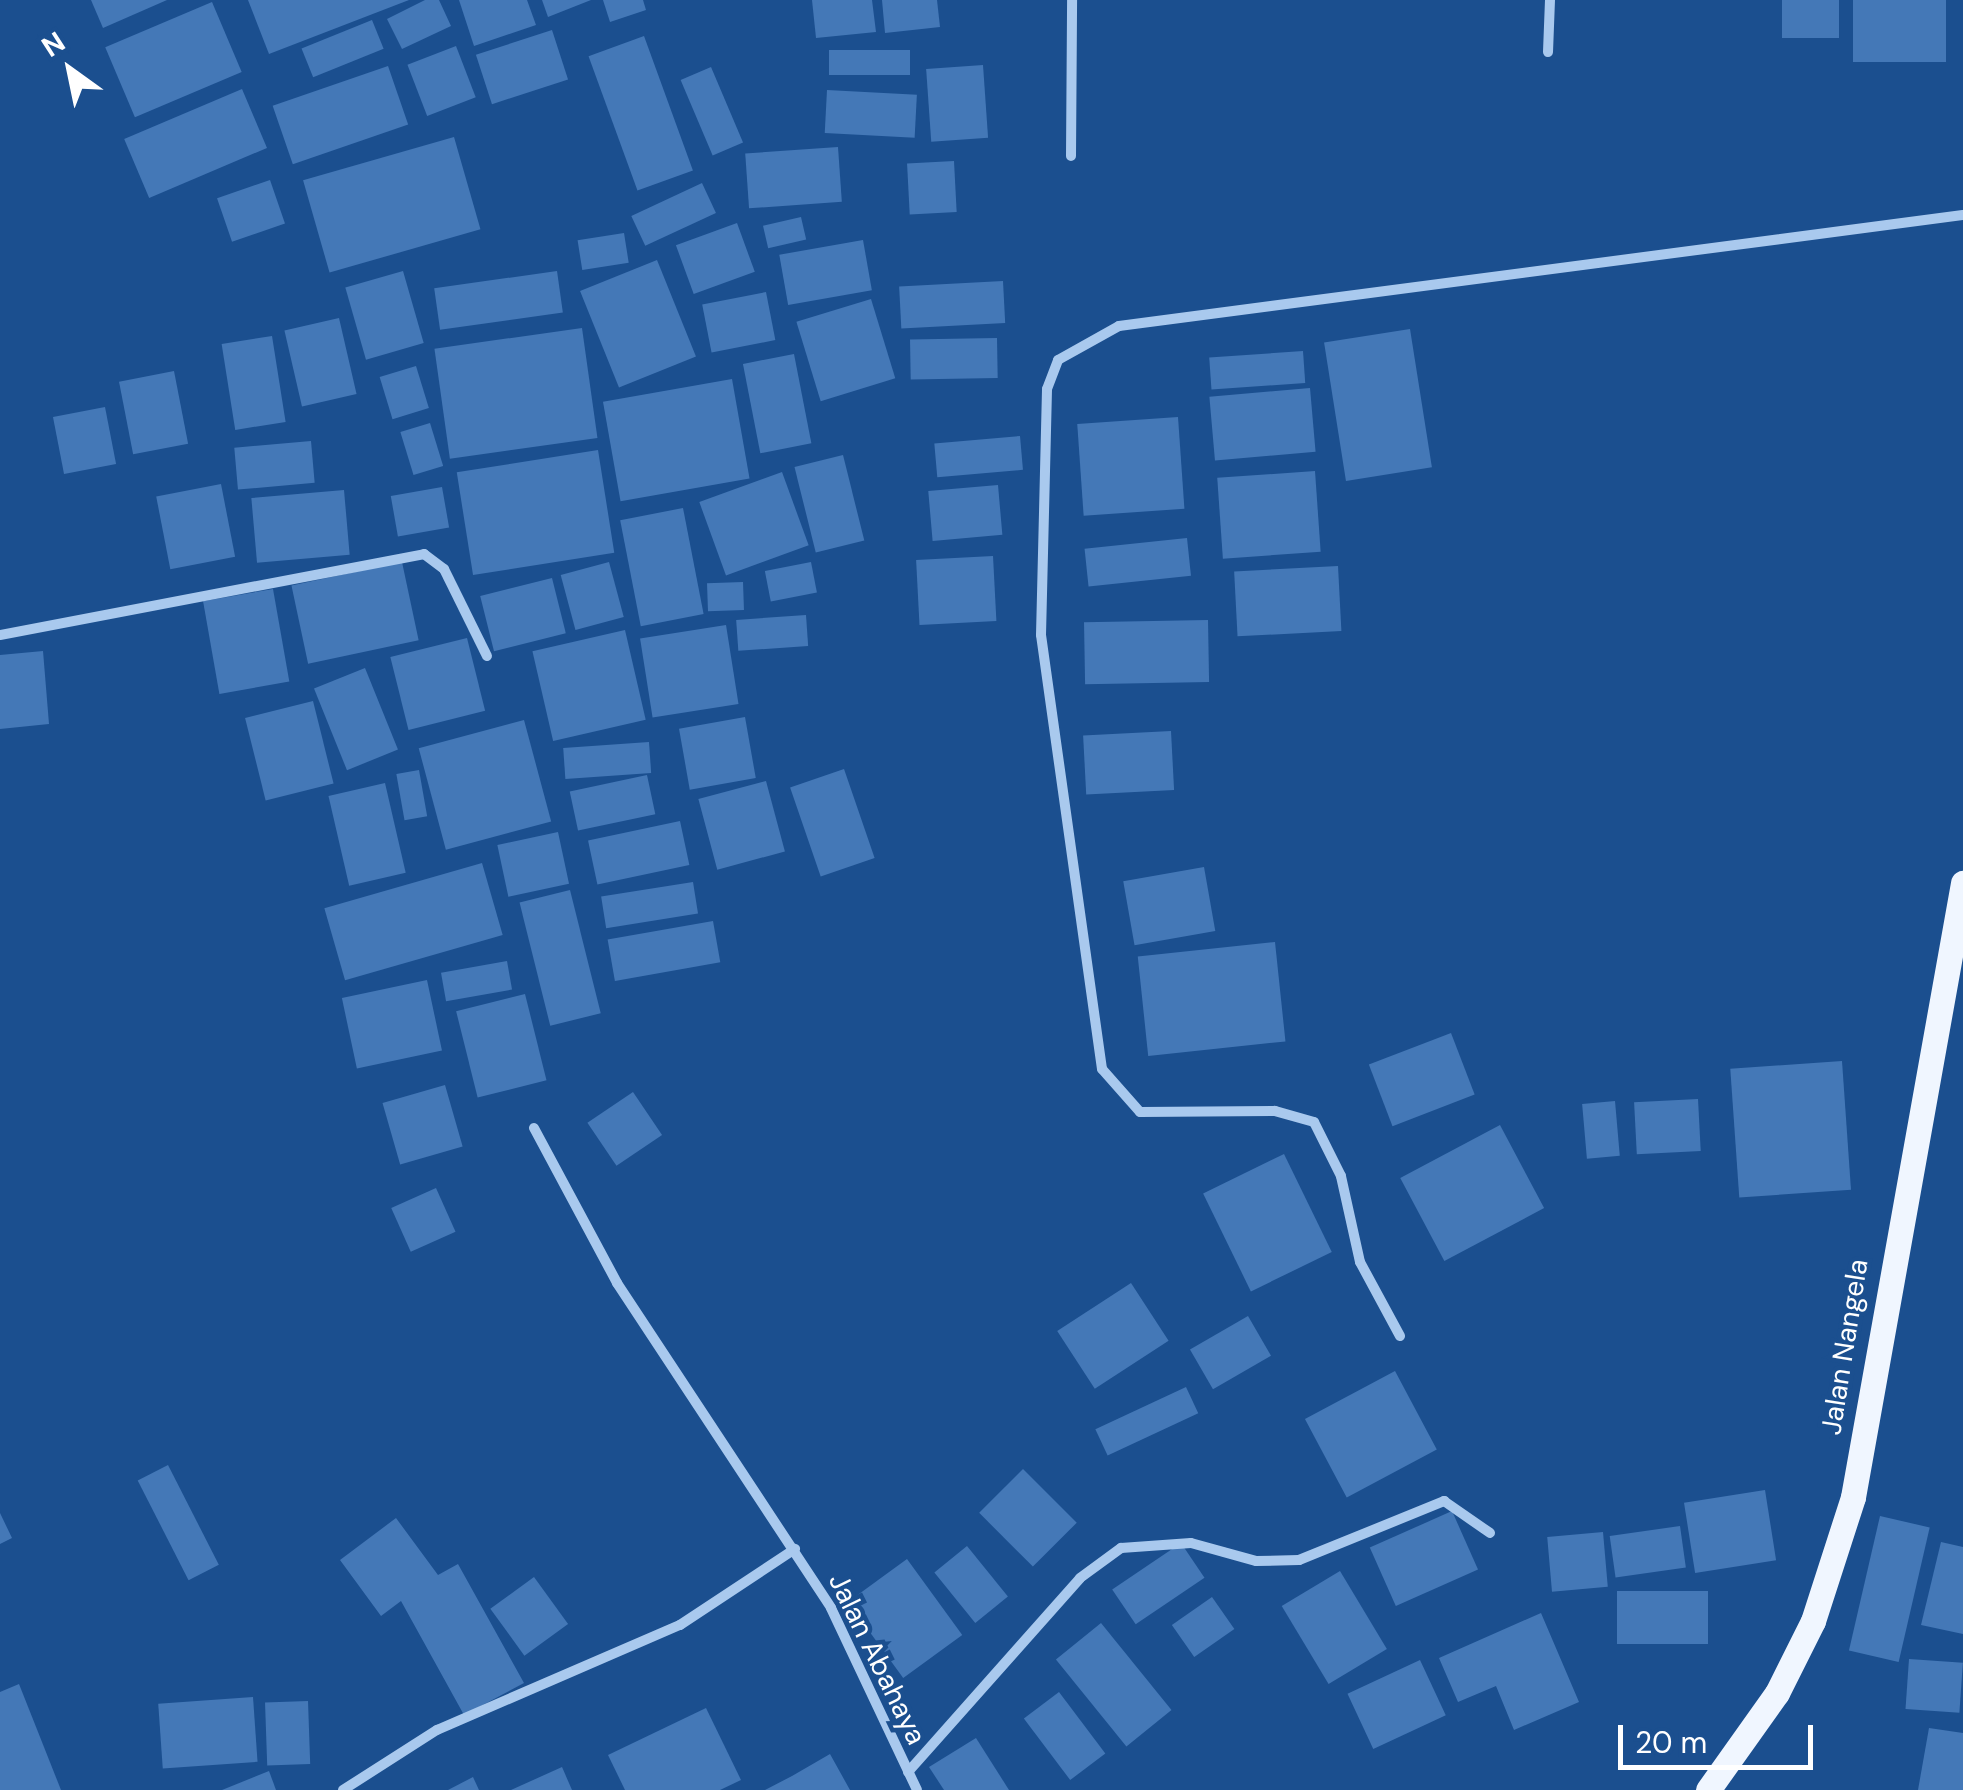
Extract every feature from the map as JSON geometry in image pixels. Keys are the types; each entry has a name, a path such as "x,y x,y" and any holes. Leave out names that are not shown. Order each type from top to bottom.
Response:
{"main road":[{"name":"Jalan Nangela","path":"1708,1790 1777,1693 1813,1621 1853,1498 1963,883"}],"street":[{"path":"1071,156 1072,0"},
{"path":"1548,52 1550,0"},
{"path":"1400,1336 1360,1262 1341,1176 1314,1122 1275,1111 1140,1112 1102,1070 1040,635 1047,389 1058,360 1118,326 1963,216"},
{"path":"0,635 424,554 444,569 487,656"},
{"name":"Jalan Abahaya","path":"534,1128 617,1282 795,1549 917,1790"},
{"path":"908,1772 1080,1578 1121,1548 1191,1543 1256,1560 1298,1560 1444,1501 1490,1533"},
{"path":"343,1790 437,1730 680,1625 795,1549"}],"building":[{"path":"91,0 167,0 103,28"},
{"path":"248,0 409,0 269,54"},
{"path":"425,0 439,0 451,26 402,49 387,19"},
{"path":"459,0 527,0 536,25 474,46"},
{"path":"542,0 591,0 548,17"},
{"path":"603,0 643,0 646,10 610,22"},
{"path":"812,0 872,0 876,32 816,38"},
{"path":"882,0 937,0 940,27 885,33"},
{"path":"1782,0 1839,0 1839,38 1782,38"},
{"path":"1853,0 1946,0 1946,62 1853,62"},
{"path":"212,2 242,72 135,117 105,47"},
{"path":"372,20 384,49 313,77 302,48"},
{"path":"552,30 568,79 492,104 476,55"},
{"path":"644,36 693,170 637,191 589,56"},
{"path":"456,46 476,97 427,116 407,65"},
{"path":"829,50 910,50 910,75 829,75"},
{"path":"983,65 988,138 931,142 926,69"},
{"path":"388,66 408,125 293,164 273,106"},
{"path":"711,67 743,142 713,155 681,80"},
{"path":"242,89 267,148 149,198 124,139"},
{"path":"827,90 917,95 915,138 825,133"},
{"path":"454,137 480,229 330,273 303,180"},
{"path":"838,147 842,202 749,208 745,153"},
{"path":"954,161 957,212 910,214 907,163"},
{"path":"270,180 285,223 232,242 217,198"},
{"path":"702,183 716,213 645,246 631,216"},
{"path":"801,217 806,239 768,248 763,226"},
{"path":"737,223 755,272 694,294 676,245"},
{"path":"624,233 629,263 582,270 578,240"},
{"path":"863,240 872,290 788,305 779,255"},
{"path":"657,260 696,356 619,388 580,291"},
{"path":"403,271 424,343 366,360 345,288"},
{"path":"557,271 563,313 440,330 434,288"},
{"path":"1003,281 1005,323 901,328 899,286"},
{"path":"766,292 775,340 712,353 702,304"},
{"path":"871,299 895,378 821,401 796,322"},
{"path":"339,318 357,394 302,407 284,331"},
{"path":"582,328 597,438 450,459 434,349"},
{"path":"1410,329 1432,467 1346,481 1324,343"},
{"path":"272,336 286,422 235,430 222,344"},
{"path":"997,338 998,378 911,380 910,340"},
{"path":"1303,351 1305,383 1211,389 1209,358"},
{"path":"794,354 811,443 760,453 743,364"},
{"path":"416,366 429,408 393,419 380,377"},
{"path":"174,371 188,444 133,454 119,382"},
{"path":"732,379 750,478 621,501 603,402"},
{"path":"1310,388 1316,452 1215,461 1209,397"},
{"path":"105,407 116,464 64,474 53,417"},
{"path":"1178,417 1184,509 1084,516 1077,424"},
{"path":"430,423 443,466 414,475 400,432"},
{"path":"1020,436 1023,470 937,477 934,443"},
{"path":"311,441 315,483 238,490 234,448"},
{"path":"598,450 614,553 473,575 457,472"},
{"path":"843,455 864,540 816,552 794,467"},
{"path":"1315,471 1321,552 1223,559 1217,478"},
{"path":"782,472 809,545 726,575 699,502"},
{"path":"221,484 235,557 170,569 156,497"},
{"path":"998,485 1002,535 933,541 928,491"},
{"path":"442,487 449,527 398,536 391,496"},
{"path":"344,490 350,555 257,563 251,498"},
{"path":"683,508 704,614 641,626 620,520"},
{"path":"1187,538 1191,576 1089,587 1085,549"},
{"path":"993,556 996,621 920,625 916,560"},
{"path":"402,562 419,640 308,664 291,585"},
{"path":"609,562 624,617 575,630 561,575"},
{"path":"811,562 817,592 771,601 765,571"},
{"path":"1338,566 1341,631 1238,636 1234,571"},
{"path":"552,578 566,633 494,651 480,596"},
{"path":"743,582 744,610 708,611 707,583"},
{"path":"273,589 289,682 219,694 203,601"},
{"path":"806,615 808,646 738,651 736,620"},
{"path":"1208,620 1209,682 1085,684 1084,622"},
{"path":"726,625 739,704 653,718 640,639"},
{"path":"625,630 646,720 553,741 532,651"},
{"path":"467,638 485,711 408,730 390,657"},
{"path":"43,651 49,724 0,729 0,655"},
{"path":"365,668 398,750 347,770 314,689"},
{"path":"313,701 334,783 266,800 245,718"},
{"path":"745,717 756,778 690,790 679,729"},
{"path":"524,720 551,821 446,850 419,748"},
{"path":"1171,731 1174,790 1086,795 1083,736"},
{"path":"649,742 651,773 565,779 563,748"},
{"path":"844,769 875,858 821,876 790,788"},
{"path":"419,770 427,816 405,820 396,774"},
{"path":"647,775 655,814 578,831 570,791"},
{"path":"766,781 785,852 717,870 698,799"},
{"path":"385,783 406,873 349,886 328,796"},
{"path":"680,821 689,865 597,885 588,841"},
{"path":"558,832 569,884 508,897 497,845"},
{"path":"482,863 503,935 345,980 324,908"},
{"path":"1204,867 1215,931 1135,945 1123,881"},
{"path":"693,882 698,914 606,928 601,897"},
{"path":"570,890 601,1013 550,1026 520,903"},
{"path":"713,921 720,962 615,981 608,940"},
{"path":"1275,942 1285,1041 1148,1056 1138,956"},
{"path":"507,961 512,990 446,1001 441,973"},
{"path":"427,980 442,1050 357,1069 342,998"},
{"path":"525,994 547,1080 478,1098 456,1011"},
{"path":"1451,1033 1475,1095 1392,1126 1369,1065"},
{"path":"1842,1061 1851,1190 1739,1197 1730,1069"},
{"path":"445,1085 463,1147 400,1164 383,1103"},
{"path":"633,1092 662,1135 616,1166 587,1123"},
{"path":"1698,1099 1701,1151 1637,1154 1634,1102"},
{"path":"1615,1101 1620,1156 1587,1159 1582,1104"},
{"path":"1500,1125 1544,1208 1444,1261 1400,1178"},
{"path":"1284,1154 1332,1252 1251,1291 1203,1193"},
{"path":"436,1188 456,1232 411,1252 391,1208"},
{"path":"1131,1283 1169,1341 1095,1389 1057,1331"},
{"path":"1248,1316 1271,1356 1213,1389 1190,1350"},
{"path":"1395,1371 1437,1450 1347,1497 1305,1419"},
{"path":"1186,1387 1198,1413 1108,1456 1095,1429"},
{"path":"168,1465 219,1565 189,1580 138,1480"},
{"path":"1023,1469 1077,1523 1033,1567 979,1513"},
{"path":"1765,1490 1776,1560 1695,1573 1684,1503"},
{"path":"1452,1511 1478,1569 1396,1606 1370,1548"},
{"path":"0,1513 12,1538 0,1544"},
{"path":"1880,1516 1930,1527 1899,1662 1849,1650"},
{"path":"396,1518 438,1575 458,1564 524,1683 464,1715 401,1601 381,1616 340,1560"},
{"path":"1680,1526 1686,1568 1616,1577 1610,1536"},
{"path":"1603,1532 1608,1587 1552,1592 1547,1537"},
{"path":"1941,1542 1963,1547 1963,1634 1921,1625"},
{"path":"1181,1543 1204,1578 1136,1624 1112,1589"},
{"path":"967,1546 1008,1597 975,1623 934,1572"},
{"path":"907,1559 962,1635 903,1678 848,1602"},
{"path":"1340,1571 1387,1649 1329,1684 1282,1606"},
{"path":"534,1577 568,1624 524,1656 490,1609"},
{"path":"1617,1591 1708,1591 1708,1644 1617,1644"},
{"path":"1212,1597 1234,1629 1194,1657 1172,1625"},
{"path":"1541,1613 1579,1702 1514,1730 1496,1686 1458,1702 1439,1658"},
{"path":"1101,1623 1171,1710 1126,1747 1056,1660"},
{"path":"1909,1659 1963,1663 1959,1713 1906,1709"},
{"path":"1420,1660 1446,1715 1373,1749 1347,1694"},
{"path":"19,1684 61,1790 0,1790 0,1692"},
{"path":"1059,1692 1105,1753 1070,1780 1024,1718"},
{"path":"253,1697 258,1762 163,1768 158,1704"},
{"path":"308,1701 310,1764 267,1765 265,1703"},
{"path":"706,1708 741,1780 720,1790 625,1790 608,1755"},
{"path":"1929,1728 1963,1733 1963,1790 1918,1790"},
{"path":"976,1738 1009,1790 944,1790 929,1767"},
{"path":"830,1754 850,1790 765,1790 792,1776"},
{"path":"562,1767 572,1790 511,1790"},
{"path":"269,1771 276,1790 222,1790"},
{"path":"473,1777 479,1790 448,1790"}]}
